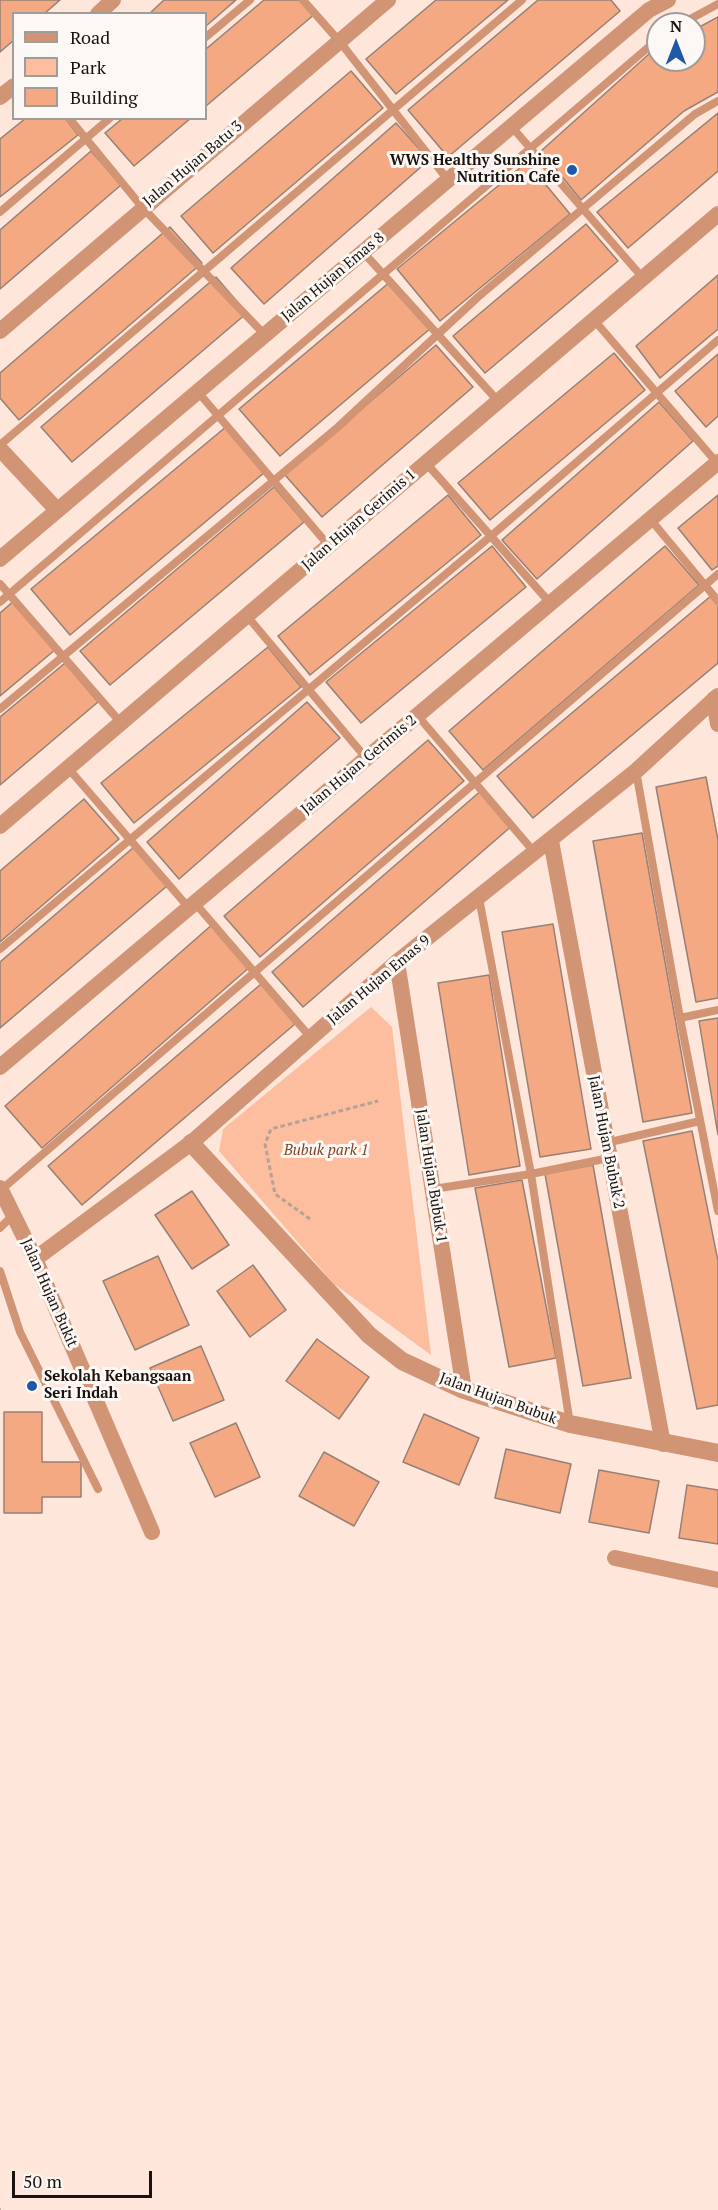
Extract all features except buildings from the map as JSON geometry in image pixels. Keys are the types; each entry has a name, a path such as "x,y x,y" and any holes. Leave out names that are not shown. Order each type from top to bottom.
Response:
{"street":[{"path":"100,12 113,0"},
{"name":"Jalan Hujan Batu 3","path":"0,331 142,207 388,0"},
{"name":"Jalan Hujan Emas 8","path":"0,559 511,126 645,5 668,0"},
{"path":"0,97 12,88"},
{"name":"Jalan Hujan Gerimis 1","path":"0,826 718,214"},
{"path":"2,454 57,510"},
{"name":"Jalan Hujan Gerimis 2","path":"0,1068 366,758 551,605 717,462"},
{"path":"716,698 718,724"},
{"name":"Jalan Hujan Emas 9","path":"35,1259 191,1143 397,962 636,771 716,698"},
{"name":"Jalan Hujan Bubuk 2","path":"551,841 663,1444"},
{"name":"Jalan Hujan Bubuk 1","path":"397,962 464,1390"},
{"name":"Jalan Hujan Bubuk","path":"191,1143 369,1335 402,1361 464,1390 570,1424 718,1453"},
{"name":"Jalan Hujan Bukit","path":"0,1189 35,1259 152,1532"},
{"path":"615,1558 718,1580"}],"lane":[{"path":"207,37 250,0"},
{"path":"303,0 340,42 448,180"},
{"path":"2,454 203,273 522,0"},
{"path":"703,12 718,4"},
{"path":"0,602 219,417 529,147 646,49"},
{"path":"0,709 338,427 478,297 696,114 718,101"},
{"path":"71,120 142,207 265,335"},
{"path":"0,212 108,120"},
{"path":"511,126 643,278"},
{"path":"363,252 498,401"},
{"path":"594,320 717,462"},
{"path":"0,949 491,536 718,340"},
{"path":"198,392 329,546"},
{"path":"426,463 551,605"},
{"path":"651,520 718,601"},
{"path":"0,1189 255,974 474,782 718,574"},
{"path":"0,584 121,723"},
{"path":"247,616 366,758"},
{"path":"417,716 535,853"},
{"path":"68,768 130,840 255,974 311,1038"},
{"path":"636,771 680,1018 718,1212"},
{"path":"479,898 531,1174 570,1424"},
{"path":"680,1018 718,1010"},
{"path":"433,1189 531,1174 700,1121"},
{"path":"0,1228 13,1215"},
{"path":"0,1271 20,1332 98,1489"}],"path":[{"path":"310,1219 275,1194 265,1144 271,1129 378,1101"}],"green space":[{"name":"Bubuk park 1","path":"371,1007 392,1027 431,1355 334,1284 219,1151 223,1129"}],"place":[{"name":"WWS Healthy Sunshine Nutrition Cafe","path":"572,170"},
{"name":"Sekolah Kebangsaan Seri Indah","path":"32,1386"}]}
